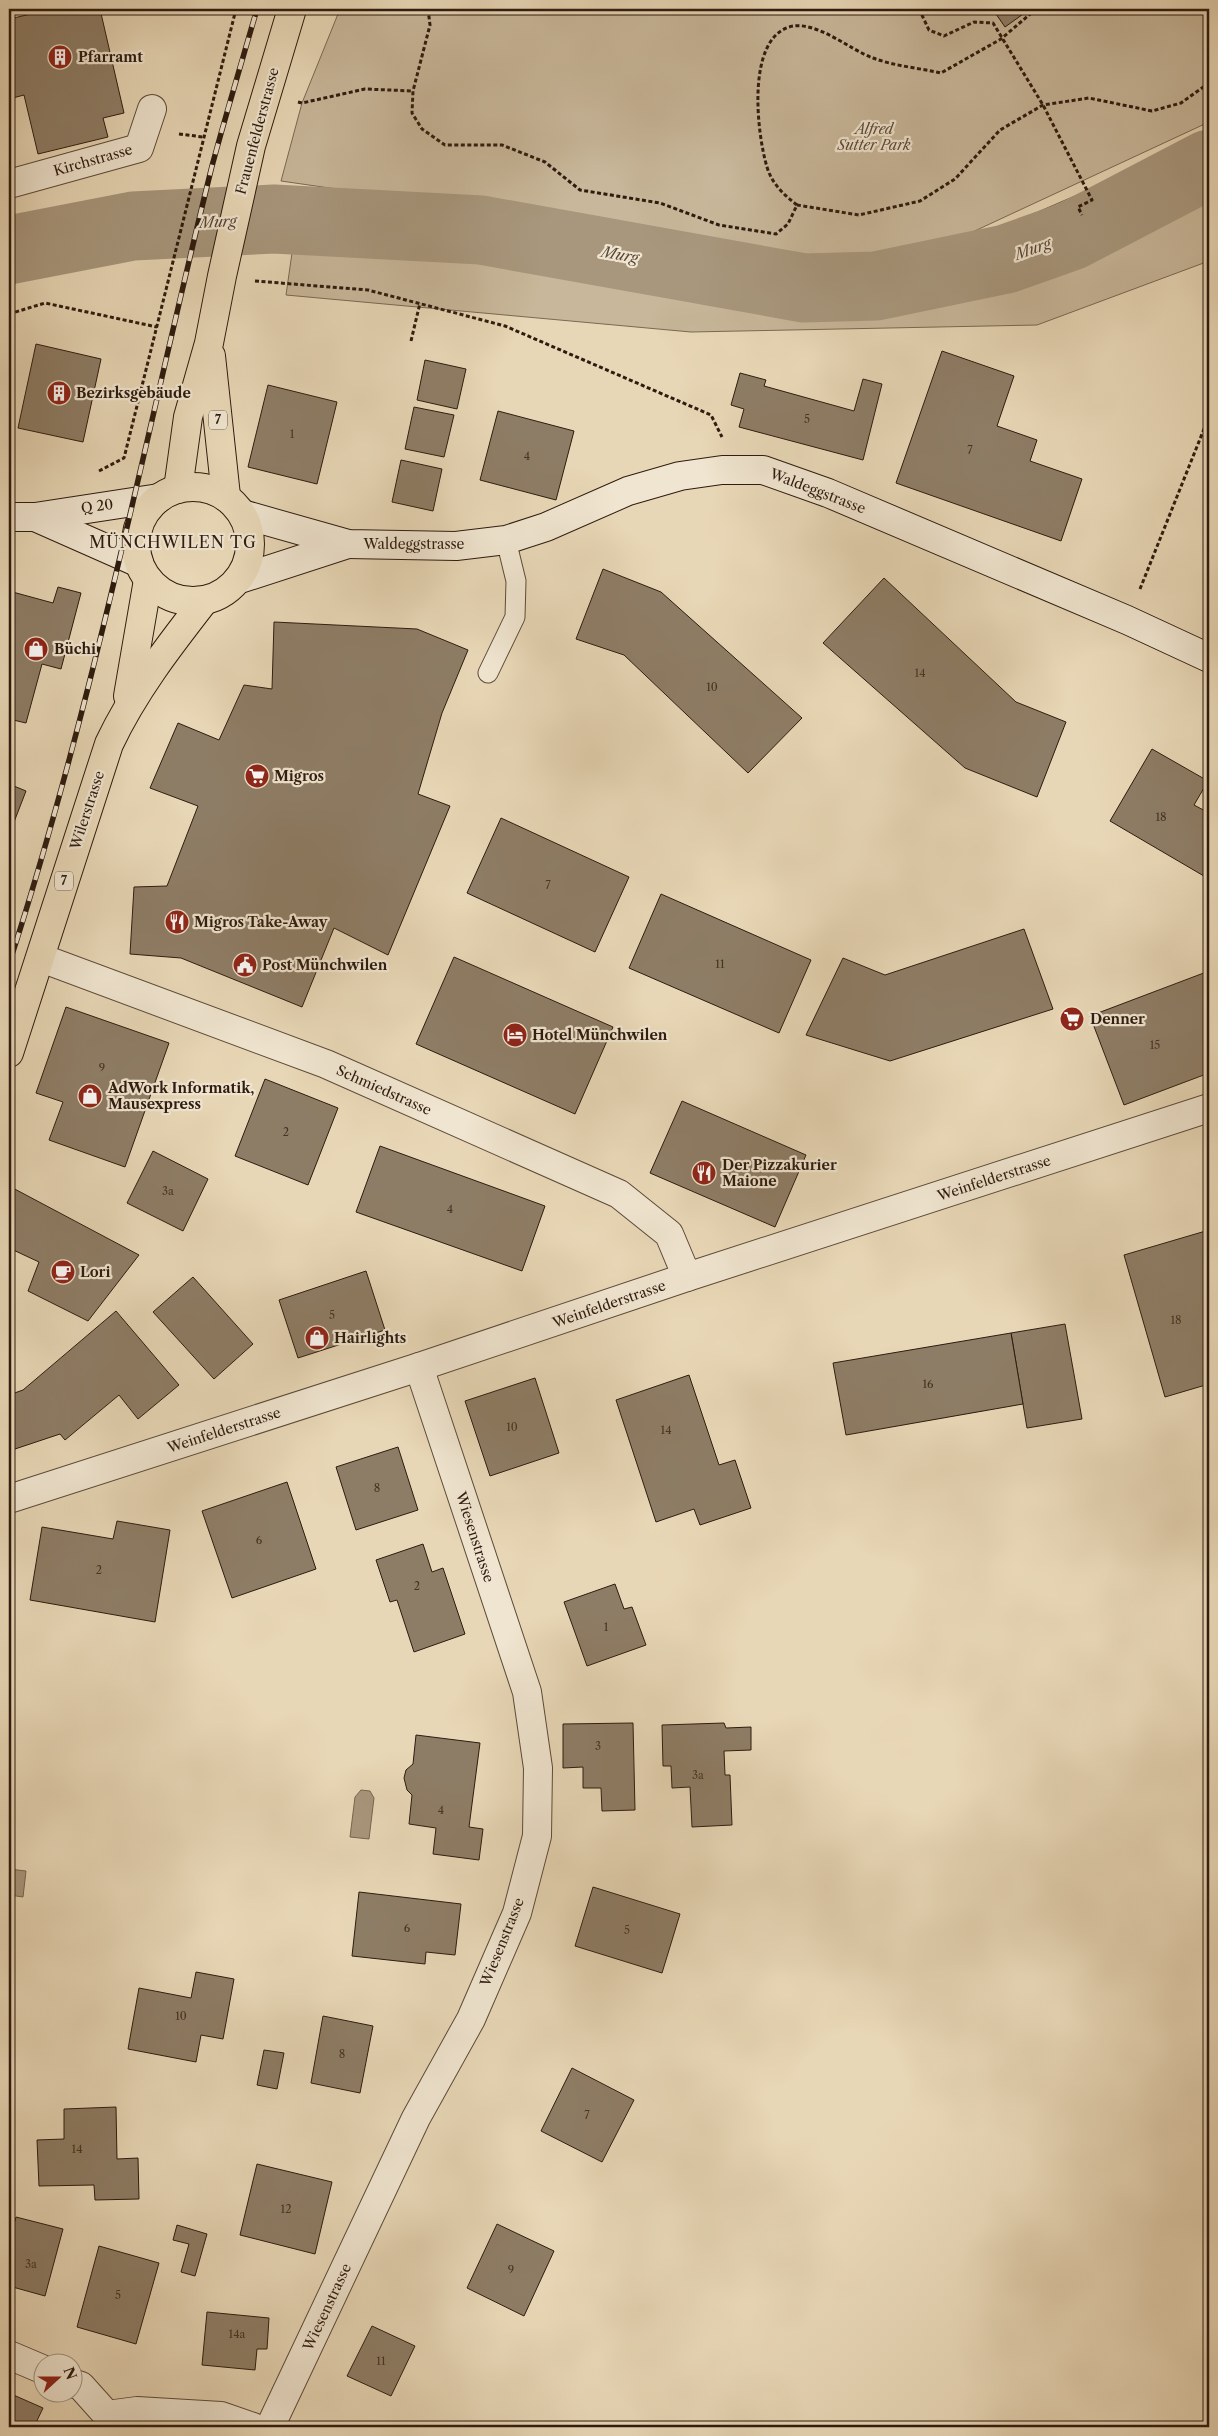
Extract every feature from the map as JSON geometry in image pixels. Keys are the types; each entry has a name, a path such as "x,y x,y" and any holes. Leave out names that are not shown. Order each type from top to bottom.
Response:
{"main road":[{"name":"Frauenfelderstrasse","path":"168,493 209,343 251,146 292,9"},
{"name":"Frauenfelderstrasse","path":"209,343 234,505"},
{"path":"194,487 211,489 234,505 249,530 248,564 240,579 230,589 204,601 188,602 173,598 160,591 144,572 136,546 139,528 147,511 168,493 194,487"},
{"name":"Wilerstrasse","path":"124,711 144,572"},
{"name":"Wilerstrasse","path":"9,1053 41,958 91,796 124,711 164,653 204,601"}],"street":[{"name":"Kirchstrasse","path":"9,184 139,148 152,110"},
{"name":"Waldeggstrasse","path":"234,505 348,544 456,546 506,540 546,527 628,491 680,476 722,470 763,470 828,493 1127,620 1209,658"},
{"name":"Q 20","path":"22,517 168,493"},
{"name":"Q 20","path":"22,517 144,572"},
{"name":"Waldeggstrasse","path":"240,579 348,544"},
{"name":"Schmiedstrasse","path":"41,958 326,1064 619,1194 669,1234 687,1278"},
{"name":"Weinfelderstrasse","path":"9,1499 419,1367 1209,1108"},
{"name":"Wiesenstrasse","path":"270,2427 416,2118 470,2019 517,1913 536,1836 538,1768 527,1692 419,1367"},
{"path":"9,2355 32,2365"},
{"path":"82,2388 98,2421 137,2411 221,2416 253,2427"}],"lane":[{"path":"488,673 514,617 516,581 506,540"}],"path":[{"path":"91,476 124,458 236,9"},
{"path":"428,9 430,25 413,91 412,113 422,129 446,145 502,145 545,162 580,190 660,203 719,225 776,234 788,224 797,205"},
{"path":"919,9 929,30 944,36 974,22 993,23 1043,105 1092,200 1078,207 1082,215"},
{"path":"1036,9 1001,39 941,73 874,58 835,38 809,28 789,27 770,39 760,64 758,114 767,168 780,193 797,205 859,215 920,201 954,179 1000,130 1043,105 1089,98 1152,111 1181,103 1209,83"},
{"path":"267,91 302,103 365,88 413,91"},
{"path":"222,277 368,290 506,326 711,415 722,438"},
{"path":"9,314 45,302 157,327"},
{"path":"411,341 420,304"},
{"path":"1127,620 1204,429 1209,404"}],"green space":[{"name":"Alfred Sutter Park","path":"340,9 1209,9 1209,122 893,269 281,181 302,103"},
{"path":"1209,138 1209,261 1037,325 691,332 286,295 300,197 894,274"}],"shaded area":[{"path":"361,1790 370,1791 374,1798 369,1839 350,1837 355,1797"},
{"path":"9,1869 26,1871 23,1897 9,1895"}],"building":[{"name":"Pfarramt","path":"53,9 100,9 124,113 103,118 108,137 38,154 24,95 9,99 9,19"},
{"path":"1003,9 1023,9 1026,12 1005,27 996,14"},
{"name":"Bezirksgebäude","path":"36,344 101,359 83,442 18,428"},
{"path":"942,351 1014,376 997,426 1037,440 1030,461 1082,479 1061,541 896,483"},
{"path":"425,360 466,369 457,409 417,400"},
{"path":"740,373 766,380 764,386 854,411 863,379 882,384 863,460 739,427 744,409 731,405"},
{"path":"268,385 337,402 317,484 248,467"},
{"path":"414,407 454,415 444,457 405,449"},
{"path":"498,411 574,431 556,500 480,480"},
{"path":"401,460 442,469 433,511 392,502"},
{"path":"603,569 661,592 802,718 748,773 624,655 576,639"},
{"path":"884,578 1016,702 1066,722 1037,797 965,768 823,643"},
{"path":"58,587 81,593 61,669 42,664 26,723 9,719 9,591 53,603"},
{"path":"274,622 417,629 468,650 442,713 418,794 450,806 388,955 334,928 302,1007 181,958 130,954 134,887 167,886 198,806 150,788 178,723 219,740 244,685 272,689"},
{"path":"1152,749 1208,781 1194,805 1209,813 1209,879 1110,821"},
{"path":"9,784 26,791 9,835"},
{"path":"501,818 629,877 595,952 467,893"},
{"path":"661,894 811,960 779,1033 629,968"},
{"path":"1024,929 1053,1009 890,1061 806,1035 843,958 885,975"},
{"name":"Hotel Münchwilen","path":"454,957 613,1027 575,1114 416,1044"},
{"path":"1209,971 1209,1073 1124,1105 1090,1016"},
{"path":"66,1007 169,1043 125,1167 49,1140 63,1102 36,1093"},
{"path":"265,1079 338,1108 308,1185 235,1156"},
{"path":"682,1101 806,1155 775,1227 650,1173"},
{"path":"380,1146 545,1206 522,1271 356,1212"},
{"path":"153,1151 208,1179 183,1231 127,1203"},
{"path":"9,1186 139,1255 88,1321 28,1291 39,1262 9,1248"},
{"path":"1209,1230 1209,1384 1165,1397 1124,1255"},
{"path":"366,1271 385,1330 298,1358 279,1300"},
{"path":"193,1277 253,1344 214,1379 153,1312"},
{"path":"116,1311 179,1385 138,1419 119,1395 65,1440 60,1434 9,1451 9,1395 23,1390"},
{"path":"1065,1324 1082,1419 1027,1428 1011,1333"},
{"path":"1011,1333 1023,1404 846,1435 833,1363"},
{"path":"689,1375 719,1465 735,1460 751,1508 700,1525 694,1509 656,1522 616,1400"},
{"path":"535,1378 559,1453 490,1476 465,1401"},
{"path":"398,1447 418,1510 356,1530 336,1467"},
{"path":"287,1482 316,1569 232,1598 202,1511"},
{"path":"117,1521 170,1530 155,1622 30,1600 42,1527 113,1539"},
{"path":"423,1544 432,1572 443,1568 465,1634 414,1652 397,1600 390,1602 376,1560"},
{"path":"615,1584 624,1609 632,1607 646,1645 587,1666 564,1602"},
{"path":"633,1723 635,1810 602,1811 601,1788 583,1788 583,1767 563,1768 563,1724"},
{"path":"724,1723 726,1728 751,1727 751,1750 724,1751 725,1775 730,1775 732,1825 692,1827 690,1787 672,1788 671,1766 663,1766 662,1725"},
{"path":"416,1735 480,1743 469,1827 483,1829 479,1860 433,1854 436,1828 409,1824 412,1795 407,1790 404,1778 406,1770 413,1764"},
{"path":"593,1887 680,1914 662,1973 575,1946"},
{"path":"359,1892 461,1904 455,1955 426,1952 425,1964 352,1956"},
{"path":"196,1972 234,1979 223,2039 201,2035 196,2062 128,2049 139,1988 191,1998"},
{"path":"323,2016 373,2026 360,2093 311,2083"},
{"path":"264,2050 284,2053 277,2089 257,2085"},
{"path":"572,2068 634,2100 602,2162 541,2131"},
{"path":"116,2107 117,2159 138,2158 139,2199 95,2200 94,2185 39,2186 37,2140 64,2139 64,2109"},
{"path":"257,2164 332,2182 315,2254 240,2235"},
{"path":"16,2217 63,2229 45,2296 9,2286 9,2243"},
{"path":"497,2224 554,2251 524,2316 467,2288"},
{"path":"177,2225 207,2234 195,2276 181,2272 189,2244 173,2240"},
{"path":"99,2246 159,2263 136,2344 77,2327"},
{"path":"207,2312 269,2318 267,2349 257,2349 255,2370 202,2365"},
{"path":"372,2326 415,2346 391,2396 347,2376"},
{"path":"9,2393 43,2408 34,2427 9,2427"}],"waterway":[{"name":"Murg","path":"9,250 133,226 274,219 481,230 804,288 876,286 1006,259 1071,236 1209,164"}],"railway":[{"path":"9,964 39,866 93,667 212,166 257,9"}],"place":[{"name":"Pfarramt","path":"60,57"},
{"name":"Bezirksgebäude","path":"59,393"},
{"name":"Büchi","path":"36,649"},
{"name":"Migros","path":"257,776"},
{"name":"Migros Take-Away","path":"177,922"},
{"name":"Post Münchwilen","path":"245,965"},
{"name":"Denner","path":"1072,1019"},
{"name":"Hotel Münchwilen","path":"515,1035"},
{"name":"AdWork Informatik, Mausexpress","path":"90,1096"},
{"name":"Der Pizzakurier Maione","path":"704,1173"},
{"name":"Lori","path":"63,1272"},
{"name":"Hairlights","path":"317,1338"}],"district":[{"name":"MÜNCHWILEN TG","path":"173,542"}]}
